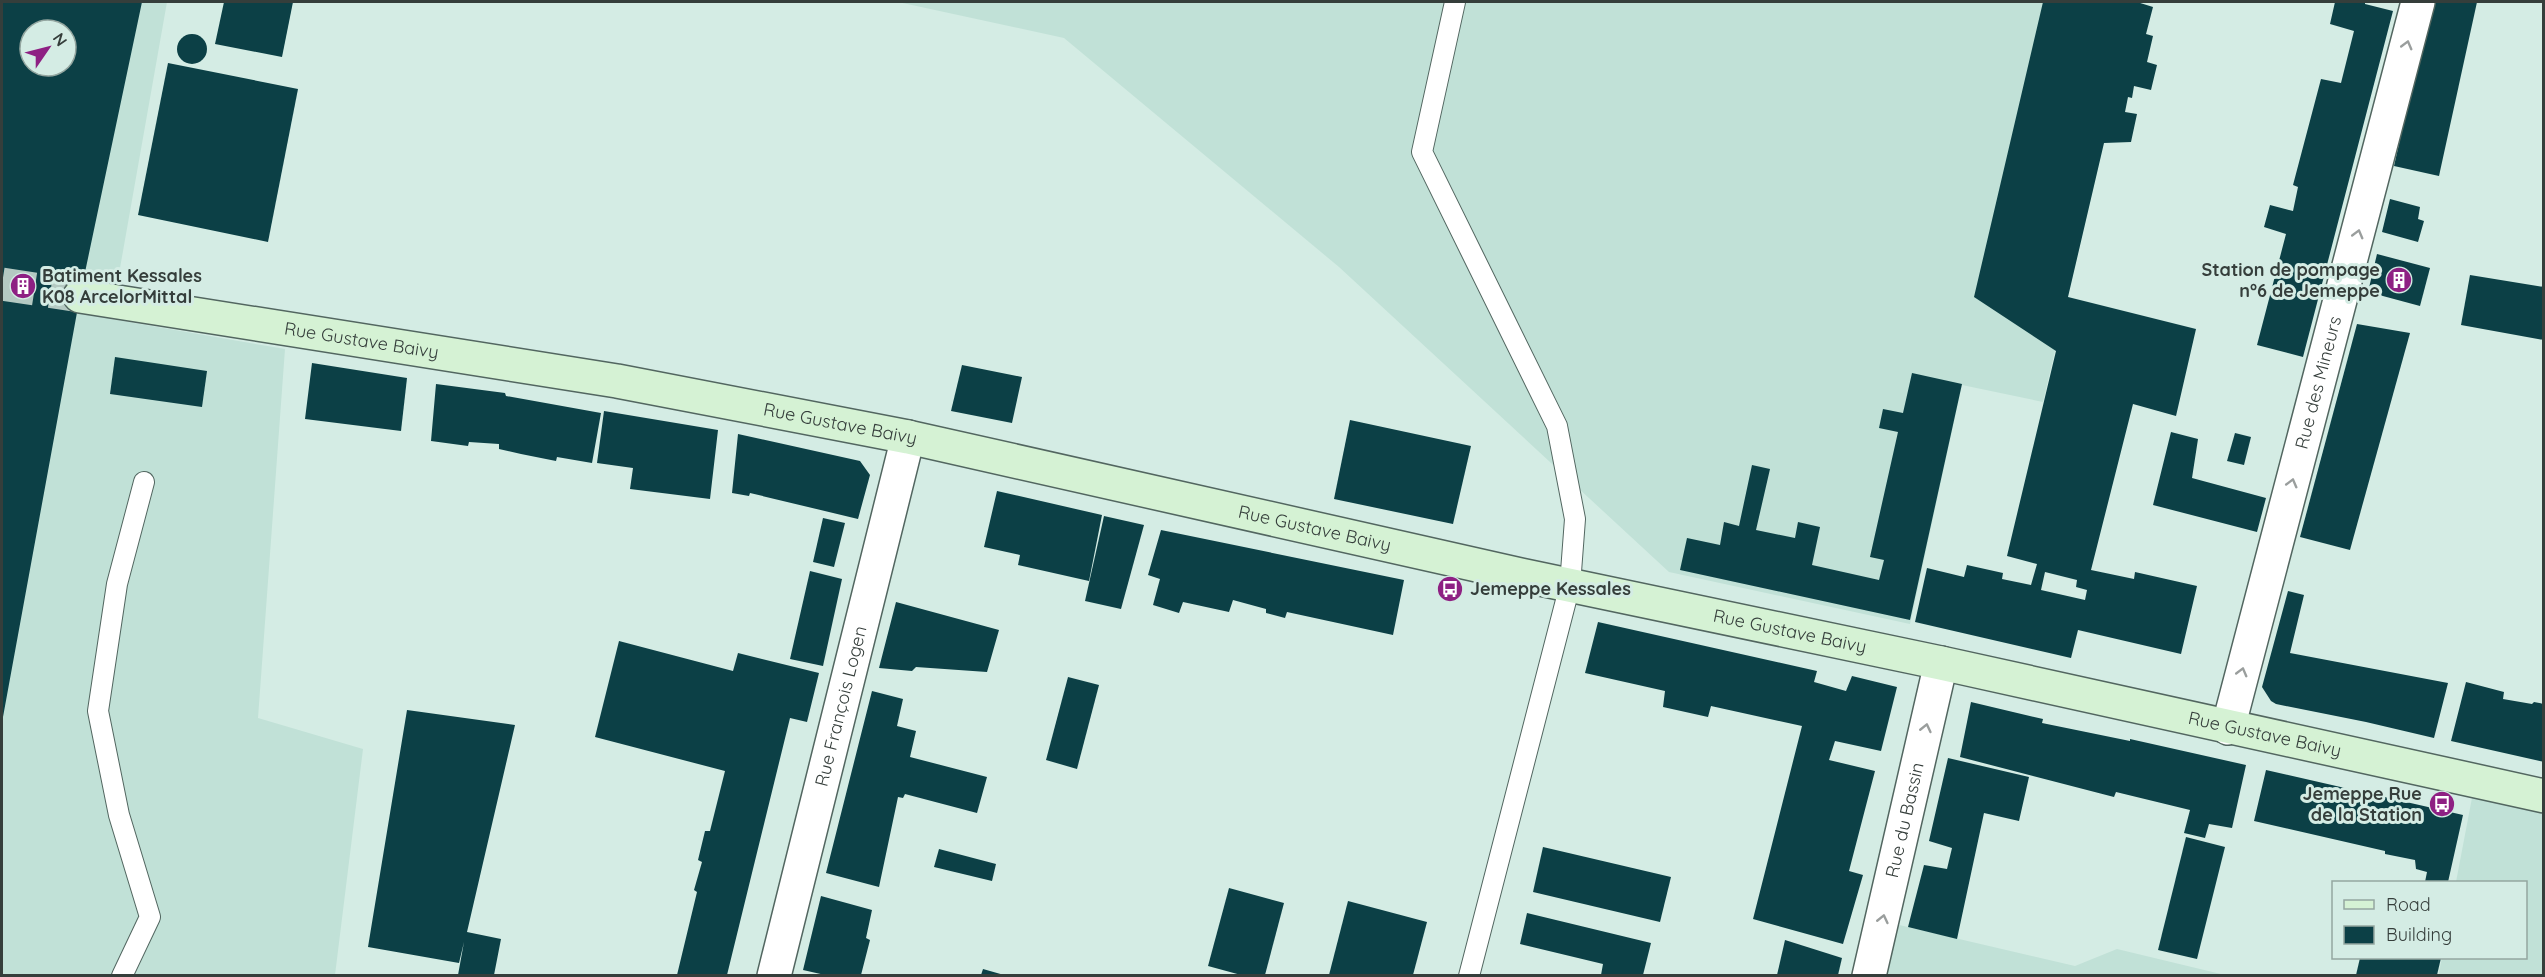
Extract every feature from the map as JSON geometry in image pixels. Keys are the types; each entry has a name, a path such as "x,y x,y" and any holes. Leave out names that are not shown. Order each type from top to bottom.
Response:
{"street":[{"name":"Rue des Mineurs","path":"2228,728 2418,2"},
{"name":"Rue Gustave Baivy","path":"81,296 617,381 908,437 1570,585 1941,663 2544,796"},
{"name":"Rue François Logen","path":"774,975 908,437"},
{"name":"Rue du Bassin","path":"1869,975 1941,663"}],"lane":[{"path":"1455,2 1422,152 1557,426 1575,519 1570,585 1469,975"},
{"path":"122,975 150,917 119,815 98,711 117,584 144,482"}],"shaded area":[{"path":"2,2 167,2 111,319 285,349 258,718 363,749 335,975 2,976"},
{"path":"898,2 2137,2 2043,402 1962,385 1910,624 1669,572 1339,267 1064,38"},
{"path":"2475,782 2543,796 2543,975 2438,976 2442,959 2527,959 2527,881 2456,881"},
{"path":"1882,921 2075,966 2117,949 2225,975 1869,976"}],"building":[{"path":"2,2 142,2 80,296 3,717"},
{"path":"224,2 293,2 282,57 215,44"},
{"path":"2043,2 2137,2 2153,7 2146,34 2153,36 2147,62 2157,65 2151,90 2134,86 2132,98 2128,97 2125,112 2137,114 2131,142 2104,143 2068,297 2196,329 2176,416 2133,404 2091,570 2134,579 2135,572 2197,586 2181,654 2078,630 2071,658 1915,622 1927,568 1964,577 1967,565 2003,573 2002,579 2031,585 2037,564 2007,556 2056,351 1974,297","holes":["2045,572 2077,580 2076,587 2087,590 2085,600 2041,590"]},
{"path":"2335,2 2365,2 2365,4 2393,11 2303,357 2257,345 2286,234 2264,227 2270,205 2293,211 2298,187 2293,185 2321,79 2341,83 2354,31 2330,24"},
{"path":"2431,2 2477,2 2439,176 2394,166"},
{"path":"192,34 203,38 207,49 203,60 192,64 181,60 177,49 181,38"},
{"path":"168,63 298,89 268,242 138,215"},
{"path":"2390,199 2420,207 2418,219 2424,221 2418,242 2382,232"},
{"name":"Station de pompage n°6 de Jemeppe","path":"2377,254 2430,268 2420,306 2368,292"},
{"path":"2470,275 2544,287 2544,340 2461,325"},
{"path":"2357,324 2410,333 2350,550 2300,537"},
{"path":"115,357 207,371 202,407 110,394"},
{"path":"312,363 407,378 401,431 305,419"},
{"path":"962,365 1022,377 1012,423 951,411"},
{"path":"1912,373 1962,384 1910,620 1680,570 1687,538 1720,545 1724,522 1739,526 1752,465 1770,469 1756,530 1795,538 1798,522 1820,527 1812,565 1879,580 1884,560 1870,557 1898,432 1879,428 1883,409 1903,413"},
{"path":"436,384 505,393 506,396 601,413 592,463 557,457 556,461 521,454 499,449 499,444 469,442 468,446 431,441"},
{"path":"604,411 718,430 710,499 630,489 633,468 597,463"},
{"path":"1350,420 1471,446 1453,524 1334,499"},
{"path":"2171,432 2198,439 2192,478 2266,498 2257,532 2153,505"},
{"path":"2235,433 2251,437 2244,465 2227,461"},
{"path":"738,434 860,461 870,475 858,519 750,493 749,496 732,493"},
{"path":"997,491 1102,515 1089,581 1018,565 1020,555 984,547"},
{"path":"1104,516 1144,525 1121,609 1085,601"},
{"path":"823,518 845,523 834,567 813,562"},
{"path":"1161,530 1404,580 1393,635 1287,612 1285,618 1266,613 1266,609 1233,600 1229,612 1183,602 1179,613 1153,605 1160,579 1148,575"},
{"path":"810,571 842,579 823,666 790,659"},
{"path":"2288,591 2304,595 2290,653 2448,683 2434,738 2276,704 2271,701 2262,687"},
{"path":"896,602 999,630 987,672 916,667 912,671 879,668"},
{"path":"1598,622 1817,671 1814,682 1846,691 1852,676 1897,687 1881,751 1835,741 1829,760 1875,771 1849,871 1863,875 1843,944 1753,919 1802,726 1711,706 1708,717 1663,707 1665,691 1585,673"},
{"path":"619,641 733,671 738,653 819,673 807,722 790,718 727,975 677,975 697,892 694,890 702,862 698,860 705,831 710,831 725,771 595,737"},
{"path":"1068,677 1099,685 1077,769 1046,760"},
{"path":"2466,682 2504,692 2503,699 2544,704 2544,762 2451,741"},
{"path":"872,691 903,699 897,726 916,731 910,757 987,777 977,813 905,794 903,798 898,797 879,887 826,873"},
{"path":"1971,702 2043,719 2042,723 2130,741 2130,739 2246,765 2232,828 2209,824 2205,838 2184,833 2190,810 2116,792 2114,797 1960,757"},
{"path":"407,710 515,725 467,932 501,939 494,975 458,975 464,942 459,963 368,947"},
{"path":"1948,758 2029,777 2019,821 1984,813 1957,939 1908,927 1924,865 1947,869 1952,848 1929,841"},
{"path":"2266,770 2463,815 2448,881 2425,881 2427,872 2416,869 2415,860 2254,821"},
{"path":"2186,837 2225,847 2197,959 2158,950"},
{"path":"1543,847 1671,877 1660,922 1533,892"},
{"path":"939,849 996,864 992,881 934,867"},
{"path":"1229,888 1284,903 1265,975 1241,975 1208,966"},
{"path":"821,896 872,910 866,938 870,940 861,975 825,975 803,970"},
{"path":"1348,901 1427,922 1413,975 1329,975"},
{"path":"1527,913 1651,943 1643,975 1601,975 1603,964 1520,944"},
{"path":"1785,940 1842,958 1838,975 1777,975"},
{"path":"2360,959 2441,959 2437,975 2356,975"},
{"path":"983,969 1004,975 981,975"}],"tunnel":[{"path":"2,284 80,296"}],"place":[{"name":"Station de pompage n°6 de Jemeppe","path":"2399,280"},
{"name":"Batiment Kessales K08 ArcelorMittal","path":"23,286"},
{"name":"Jemeppe Kessales","path":"1450,589"},
{"name":"Jemeppe Rue de la Station","path":"2442,804"}]}
